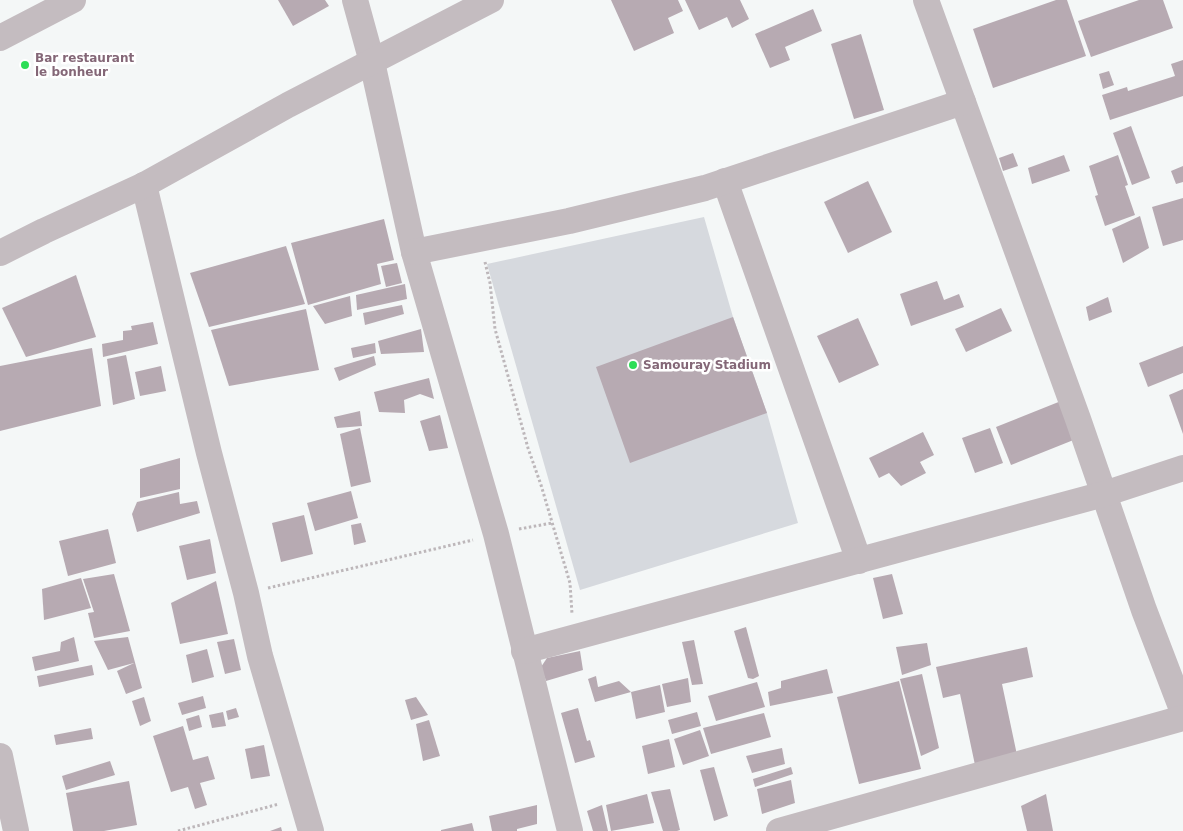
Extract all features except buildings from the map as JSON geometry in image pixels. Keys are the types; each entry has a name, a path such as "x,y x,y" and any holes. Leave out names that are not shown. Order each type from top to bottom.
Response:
{"street":[{"path":"0,38 73,0"},
{"path":"354,0 372,62 414,252 496,534 570,831"},
{"path":"0,253 144,185 288,105 491,0"},
{"path":"926,0 1144,610 1183,712"},
{"path":"414,252 569,221 705,188 964,102"},
{"path":"725,181 859,561"},
{"path":"144,185 260,656 311,831"},
{"path":"524,651 1104,494 1183,468"},
{"path":"779,831 1183,718"},
{"path":"0,756 5,798 16,831"}],"path":[{"path":"480,238 490,283 495,329 521,423 570,583 574,637"},
{"path":"246,593 496,534 552,523"},
{"path":"178,831 302,798"}],"shaded area":[{"name":"Samouray Stadium","path":"704,217 733,317 767,413 798,523 580,590 487,264"}],"place":[{"name":"Bar restaurant le bonheur","path":"25,65"},
{"name":"Samouray Stadium","path":"633,365"}]}
